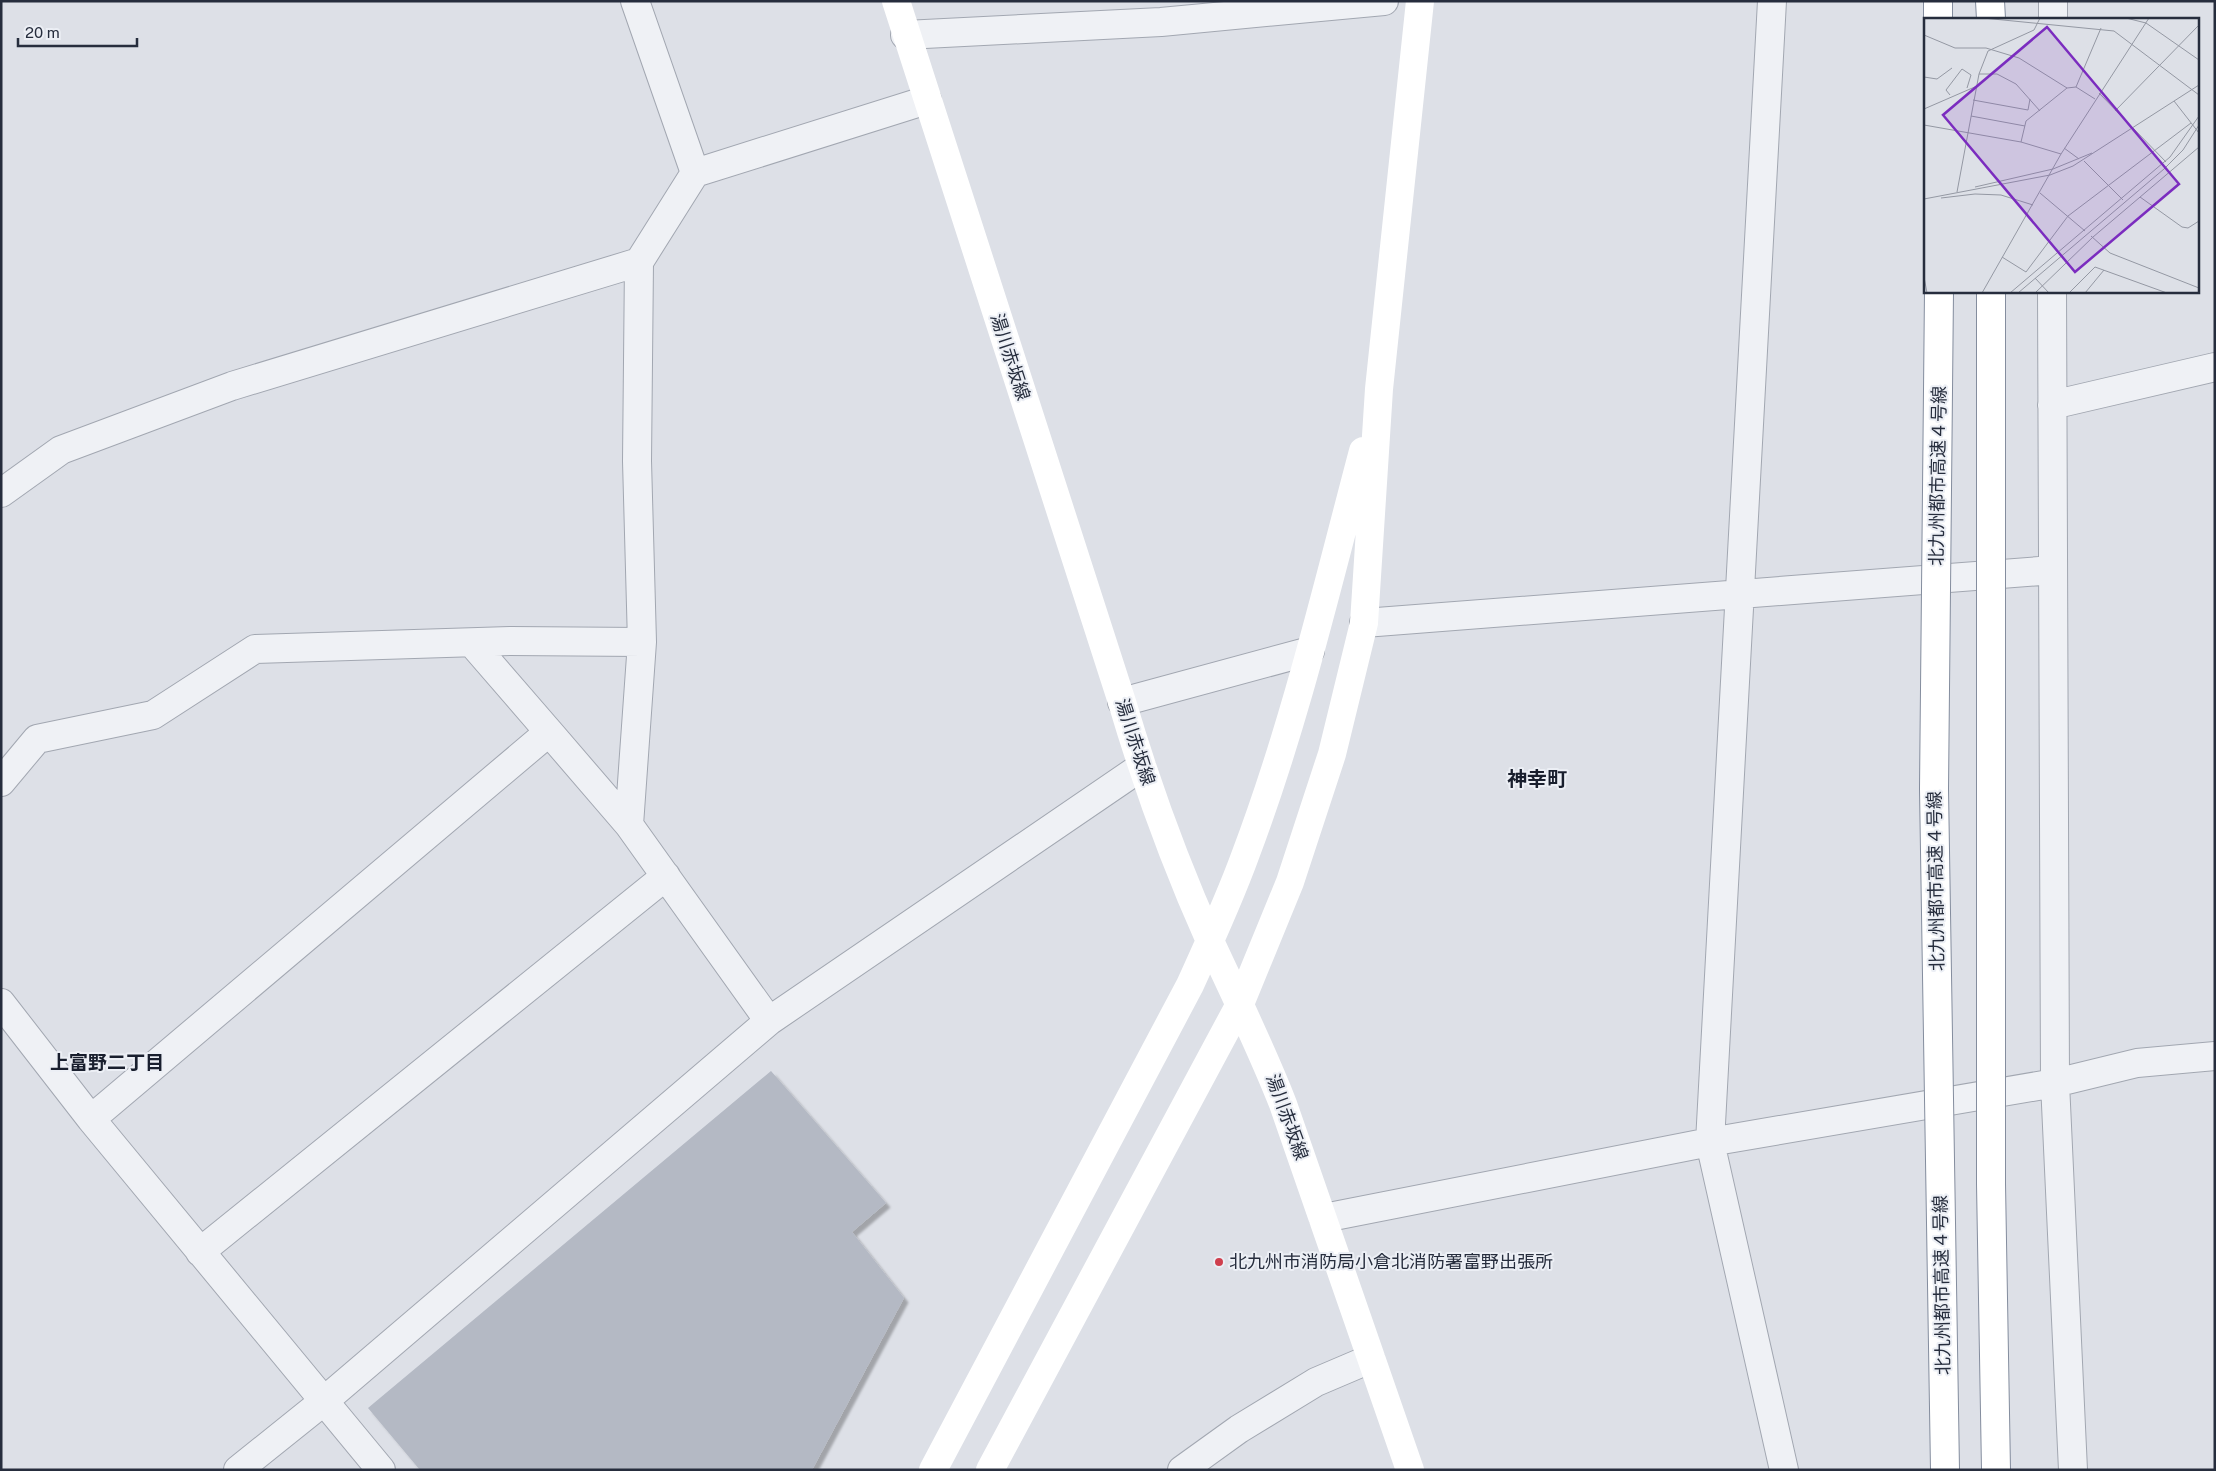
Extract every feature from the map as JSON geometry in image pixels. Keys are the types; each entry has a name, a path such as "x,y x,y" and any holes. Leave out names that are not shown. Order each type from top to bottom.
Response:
{"main road":[{"name":"湯川赤坂線","path":"896,1 905,35 1122,702 1141,767 1210,941 1273,1079 1324,1218 1370,1359 1410,1470"},
{"path":"990,1470 1240,1004 1290,882 1332,754 1364,623 1379,389 1420,1"},
{"path":"1938,1 1938,18"},
{"path":"1990,1 1991,18"},
{"name":"北九州都市高速４号線","path":"1939,292 1934,789 1945,1470"},
{"path":"1991,292 1991,1184 1996,1470"},
{"path":"933,1470 1190,985 1210,941 1245,856 1280,752 1310,651 1379,389"}],"street":[{"path":"635,1 695,173"},
{"path":"905,35 1160,12 1384,1"},
{"path":"1772,1 1710,1142 1784,1470"},
{"path":"2053,1 2053,18"},
{"path":"629,825 642,642 637,461 638,262 695,173 927,100"},
{"path":"1,493 61,450 232,386 638,262"},
{"path":"2052,292 2055,1083 2072,1470"},
{"path":"2052,405 2215,367"},
{"path":"1364,623 1739,596 2053,570"},
{"path":"1,782 37,739 152,715 255,650 472,642 642,642"},
{"path":"472,642 629,825 769,1021"},
{"path":"1122,702 1310,651"},
{"path":"91,1119 549,732"},
{"path":"238,1470 324,1401 769,1021 1141,767"},
{"path":"200,1252 666,876"},
{"path":"1,1003 91,1119 381,1470"},
{"path":"1324,1218 1710,1142 2055,1083 2137,1063 2215,1056"},
{"path":"1182,1470 1239,1429 1316,1382 1370,1359"}],"building":[{"path":"771,1071 886,1203 852,1232 904,1298 812,1470 420,1470 368,1408"}],"place":[{"name":"北九州市消防局小倉北消防署富野出張所","path":"1219,1262"}],"district":[{"name":"神幸町","path":"1537,779"},
{"name":"上富野二丁目","path":"107,1062"}]}
